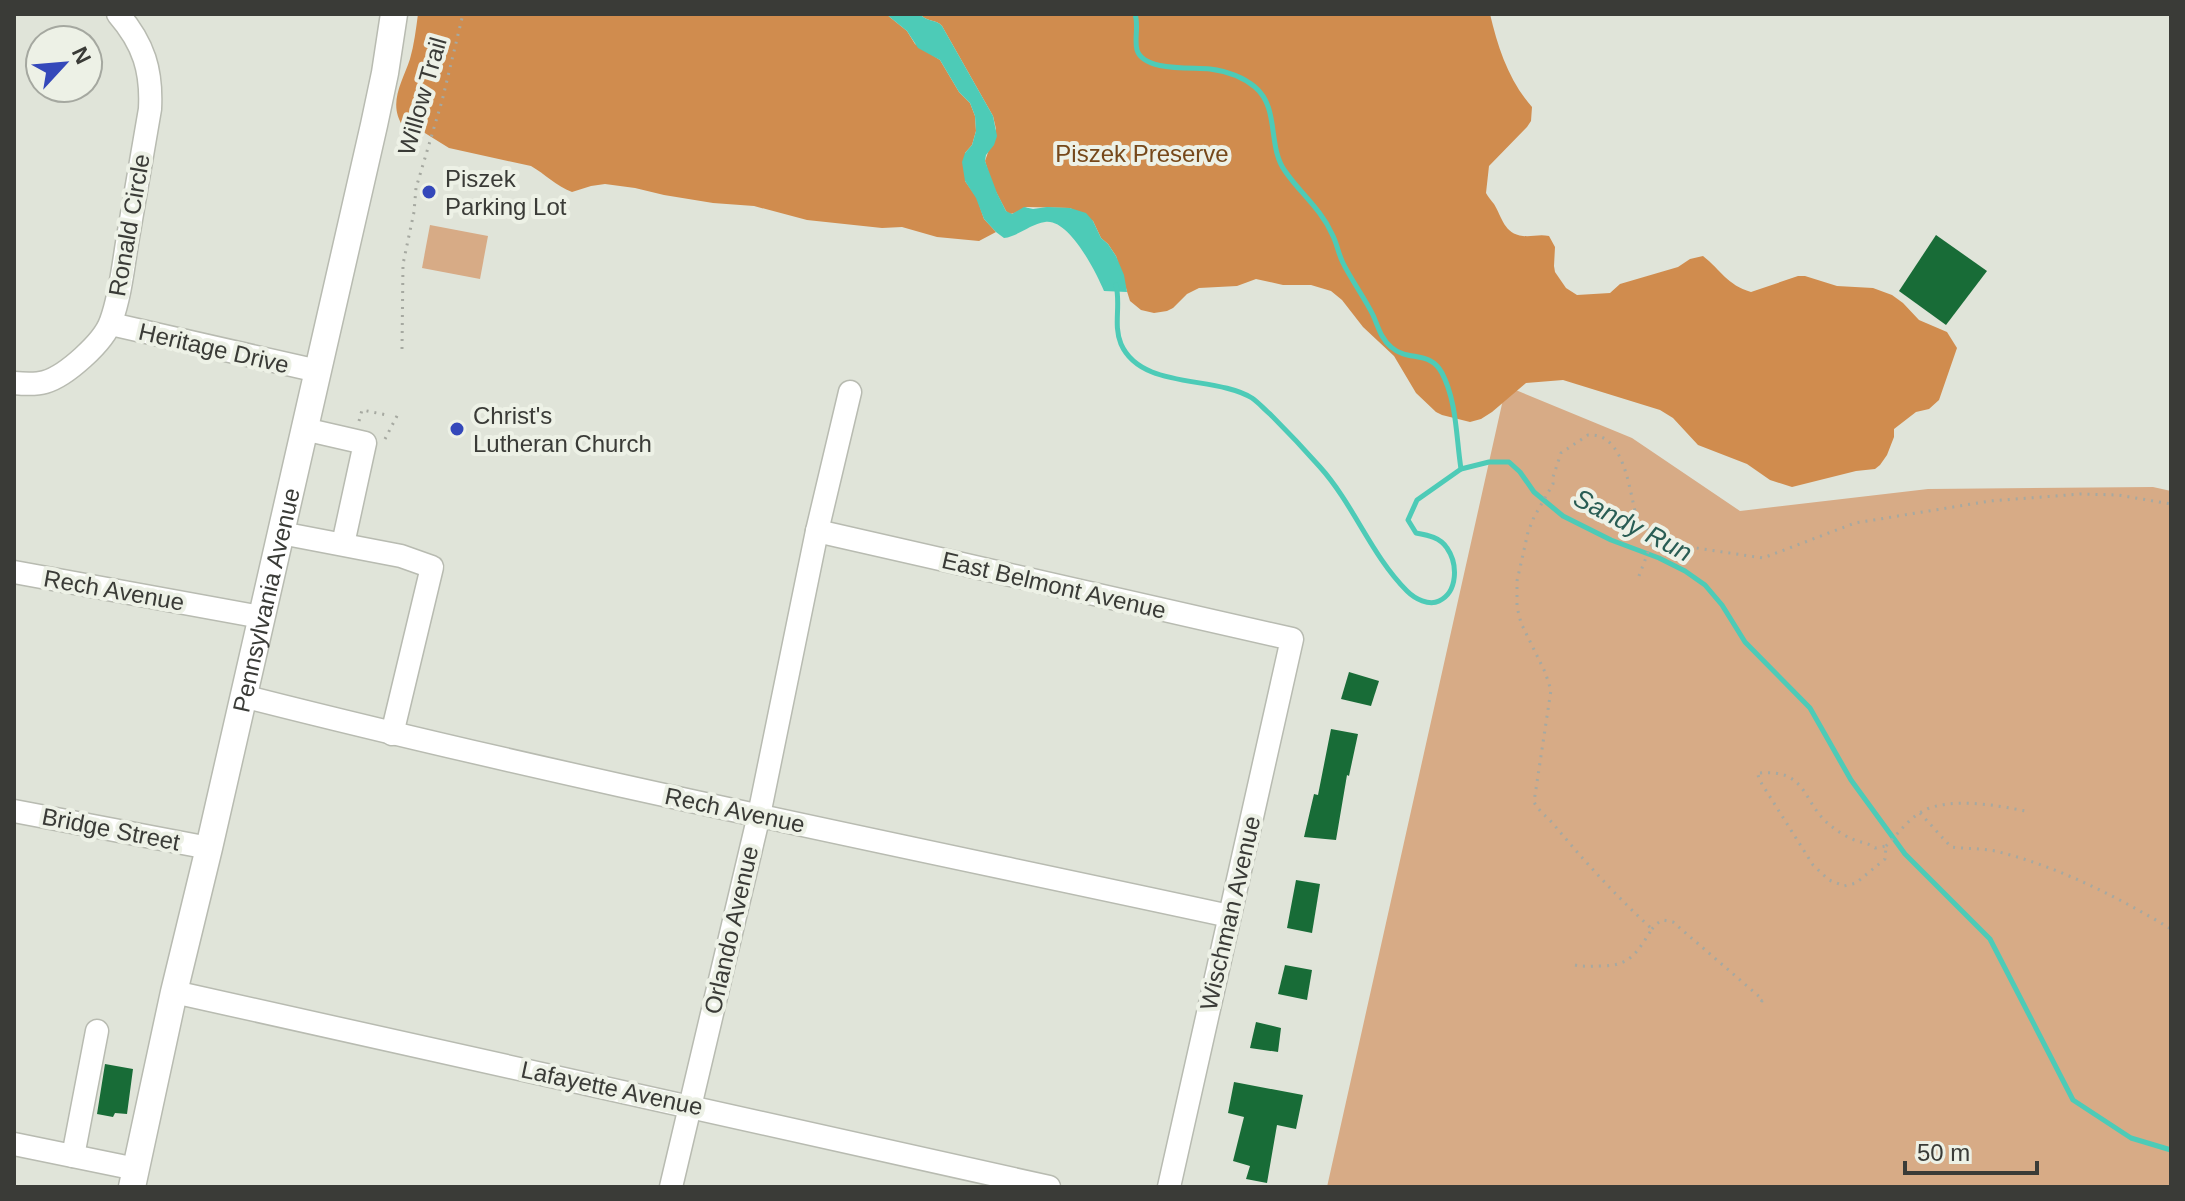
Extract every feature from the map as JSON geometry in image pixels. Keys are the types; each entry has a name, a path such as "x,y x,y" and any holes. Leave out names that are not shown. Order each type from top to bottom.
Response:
{"main road":[{"name":"Pennsylvania Avenue","path":"134,1178 385,73 394,14"}],"street":[{"name":"Ronald Circle","path":"14,383 45,382 62,374 90,351 111,324 150,109 151,84 140,48 118,14"},
{"name":"Heritage Drive","path":"111,324 318,371"},
{"name":"Orlando Avenue","path":"671,1187 759,815 817,531 850,392"},
{"path":"304,429 365,443 343,544"},
{"name":"East Belmont Avenue","path":"817,531 1292,639"},
{"path":"281,533 401,556 432,567 392,734"},
{"name":"Rech Avenue","path":"14,572 261,617"},
{"name":"Wischman Avenue","path":"1169,1187 1292,639"},
{"name":"Rech Avenue","path":"243,696 392,734 1229,916"},
{"name":"Bridge Street","path":"14,811 209,848"},
{"name":"Lafayette Avenue","path":"174,992 1049,1187"},
{"path":"73,1156 97,1031"},
{"path":"14,1144 73,1156 134,1178"}],"path":[{"name":"Willow Trail","path":"402,349 403,264 416,188 442,101 463,14"},
{"path":"362,410 387,415 388,412"},
{"path":"381,447 398,414"},
{"path":"1639,576 1654,539 1636,515 1621,457 1605,438 1588,435 1561,453 1553,484 1528,532 1517,591 1521,623 1551,690 1534,802 1576,852 1652,929"},
{"path":"1652,545 1662,542 1763,558 1855,523 1990,501 2093,494 2171,504"},
{"path":"1886,846 1885,859 1856,883 1837,884 1813,865 1758,775 1771,773 1792,778 1829,825 1875,848 1886,846 1912,818 1926,809 1952,804 1997,805 2025,811"},
{"path":"1920,813 1951,847 1993,851 2041,864 2136,908 2171,929"},
{"path":"1575,965 1587,968 1621,964 1632,957 1656,924 1663,920 1673,922 1760,999"}],"shaded area":[{"path":"430,225 488,236 480,279 422,268"},
{"path":"1506,386 1632,438 1740,511 1928,489 2153,487 2171,491 2171,1187 1327,1187"}],"green space":[{"path":"418,14 886,14 907,31 915,44 940,60 959,92 970,103 976,131 972,145 965,153 965,181 977,198 984,219 996,232 979,241 937,237 902,227 882,228 807,220 754,206 713,203 605,184 572,192 531,166 449,148 420,130 404,128 399,119 396,102 411,54"},
{"name":"Piszek Preserve","path":"920,14 1490,14 1505,64 1532,107 1531,121 1527,127 1489,166 1486,193 1512,232 1523,236 1549,236 1555,247 1555,272 1566,288 1577,295 1610,293 1620,284 1678,267 1690,259 1703,256 1730,281 1751,292 1798,276 1837,286 1873,288 1892,295 1919,320 1947,332 1957,348 1939,400 1894,429 1887,455 1875,469 1792,487 1770,480 1747,464 1698,445 1673,418 1660,410 1563,380 1526,383 1481,419 1470,422 1442,415 1416,393 1394,356 1363,327 1342,300 1331,291 1311,285 1283,285 1256,279 1237,286 1199,288 1167,311 1154,313 1141,310 1130,301 1116,256 1101,238 1093,221 1070,208 1027,207 1009,214 1006,211 992,184 985,161 996,129 993,116 942,26"}],"water":[{"path":"886,14 920,14 942,26 993,116 997,136 985,161 1006,211 1012,214 1024,207 1047,207 1070,208 1086,213 1116,256 1127,292 1104,291 1072,237 1054,223 1040,223 1004,238 984,219 965,181 962,162 976,131 970,103 959,92 940,60 918,48 907,31"}],"building":[{"path":"1936,235 1987,271 1946,325 1899,291"},
{"path":"1349,672 1379,681 1371,706 1341,699"},
{"path":"1331,729 1358,734 1347,775 1336,840 1304,837 1314,794 1318,795"},
{"path":"1296,880 1320,884 1312,933 1287,928"},
{"path":"1285,965 1312,970 1307,1000 1278,994"},
{"path":"1256,1022 1281,1028 1278,1052 1250,1048"},
{"path":"105,1064 133,1069 127,1114 115,1113 113,1117 97,1114"},
{"path":"1234,1082 1303,1095 1296,1129 1277,1125 1267,1183 1246,1179 1250,1166 1233,1161 1244,1117 1228,1113"}],"waterway":[{"path":"1135,14 1137,50 1141,57 1158,65 1228,73 1250,83 1263,96 1271,116 1280,161 1327,225 1343,263 1385,340 1404,354 1431,361 1442,373 1453,408 1461,469"},
{"name":"Sandy Run","path":"1116,285 1119,337 1131,359 1161,375 1219,386 1256,401 1320,467 1394,577 1418,599 1431,603 1445,597 1453,584 1454,569 1451,555 1444,544 1433,537 1416,533 1408,520 1417,500 1461,469 1489,462 1509,462 1534,492 1563,516 1611,540 1659,558 1705,585 1722,605 1745,642 1810,708 1851,780 1905,854 1990,939 2073,1100 2131,1138 2171,1150"}],"place":[{"name":"Piszek Parking Lot","path":"429,192"},
{"name":"Christ's Lutheran Church","path":"457,429"}]}
